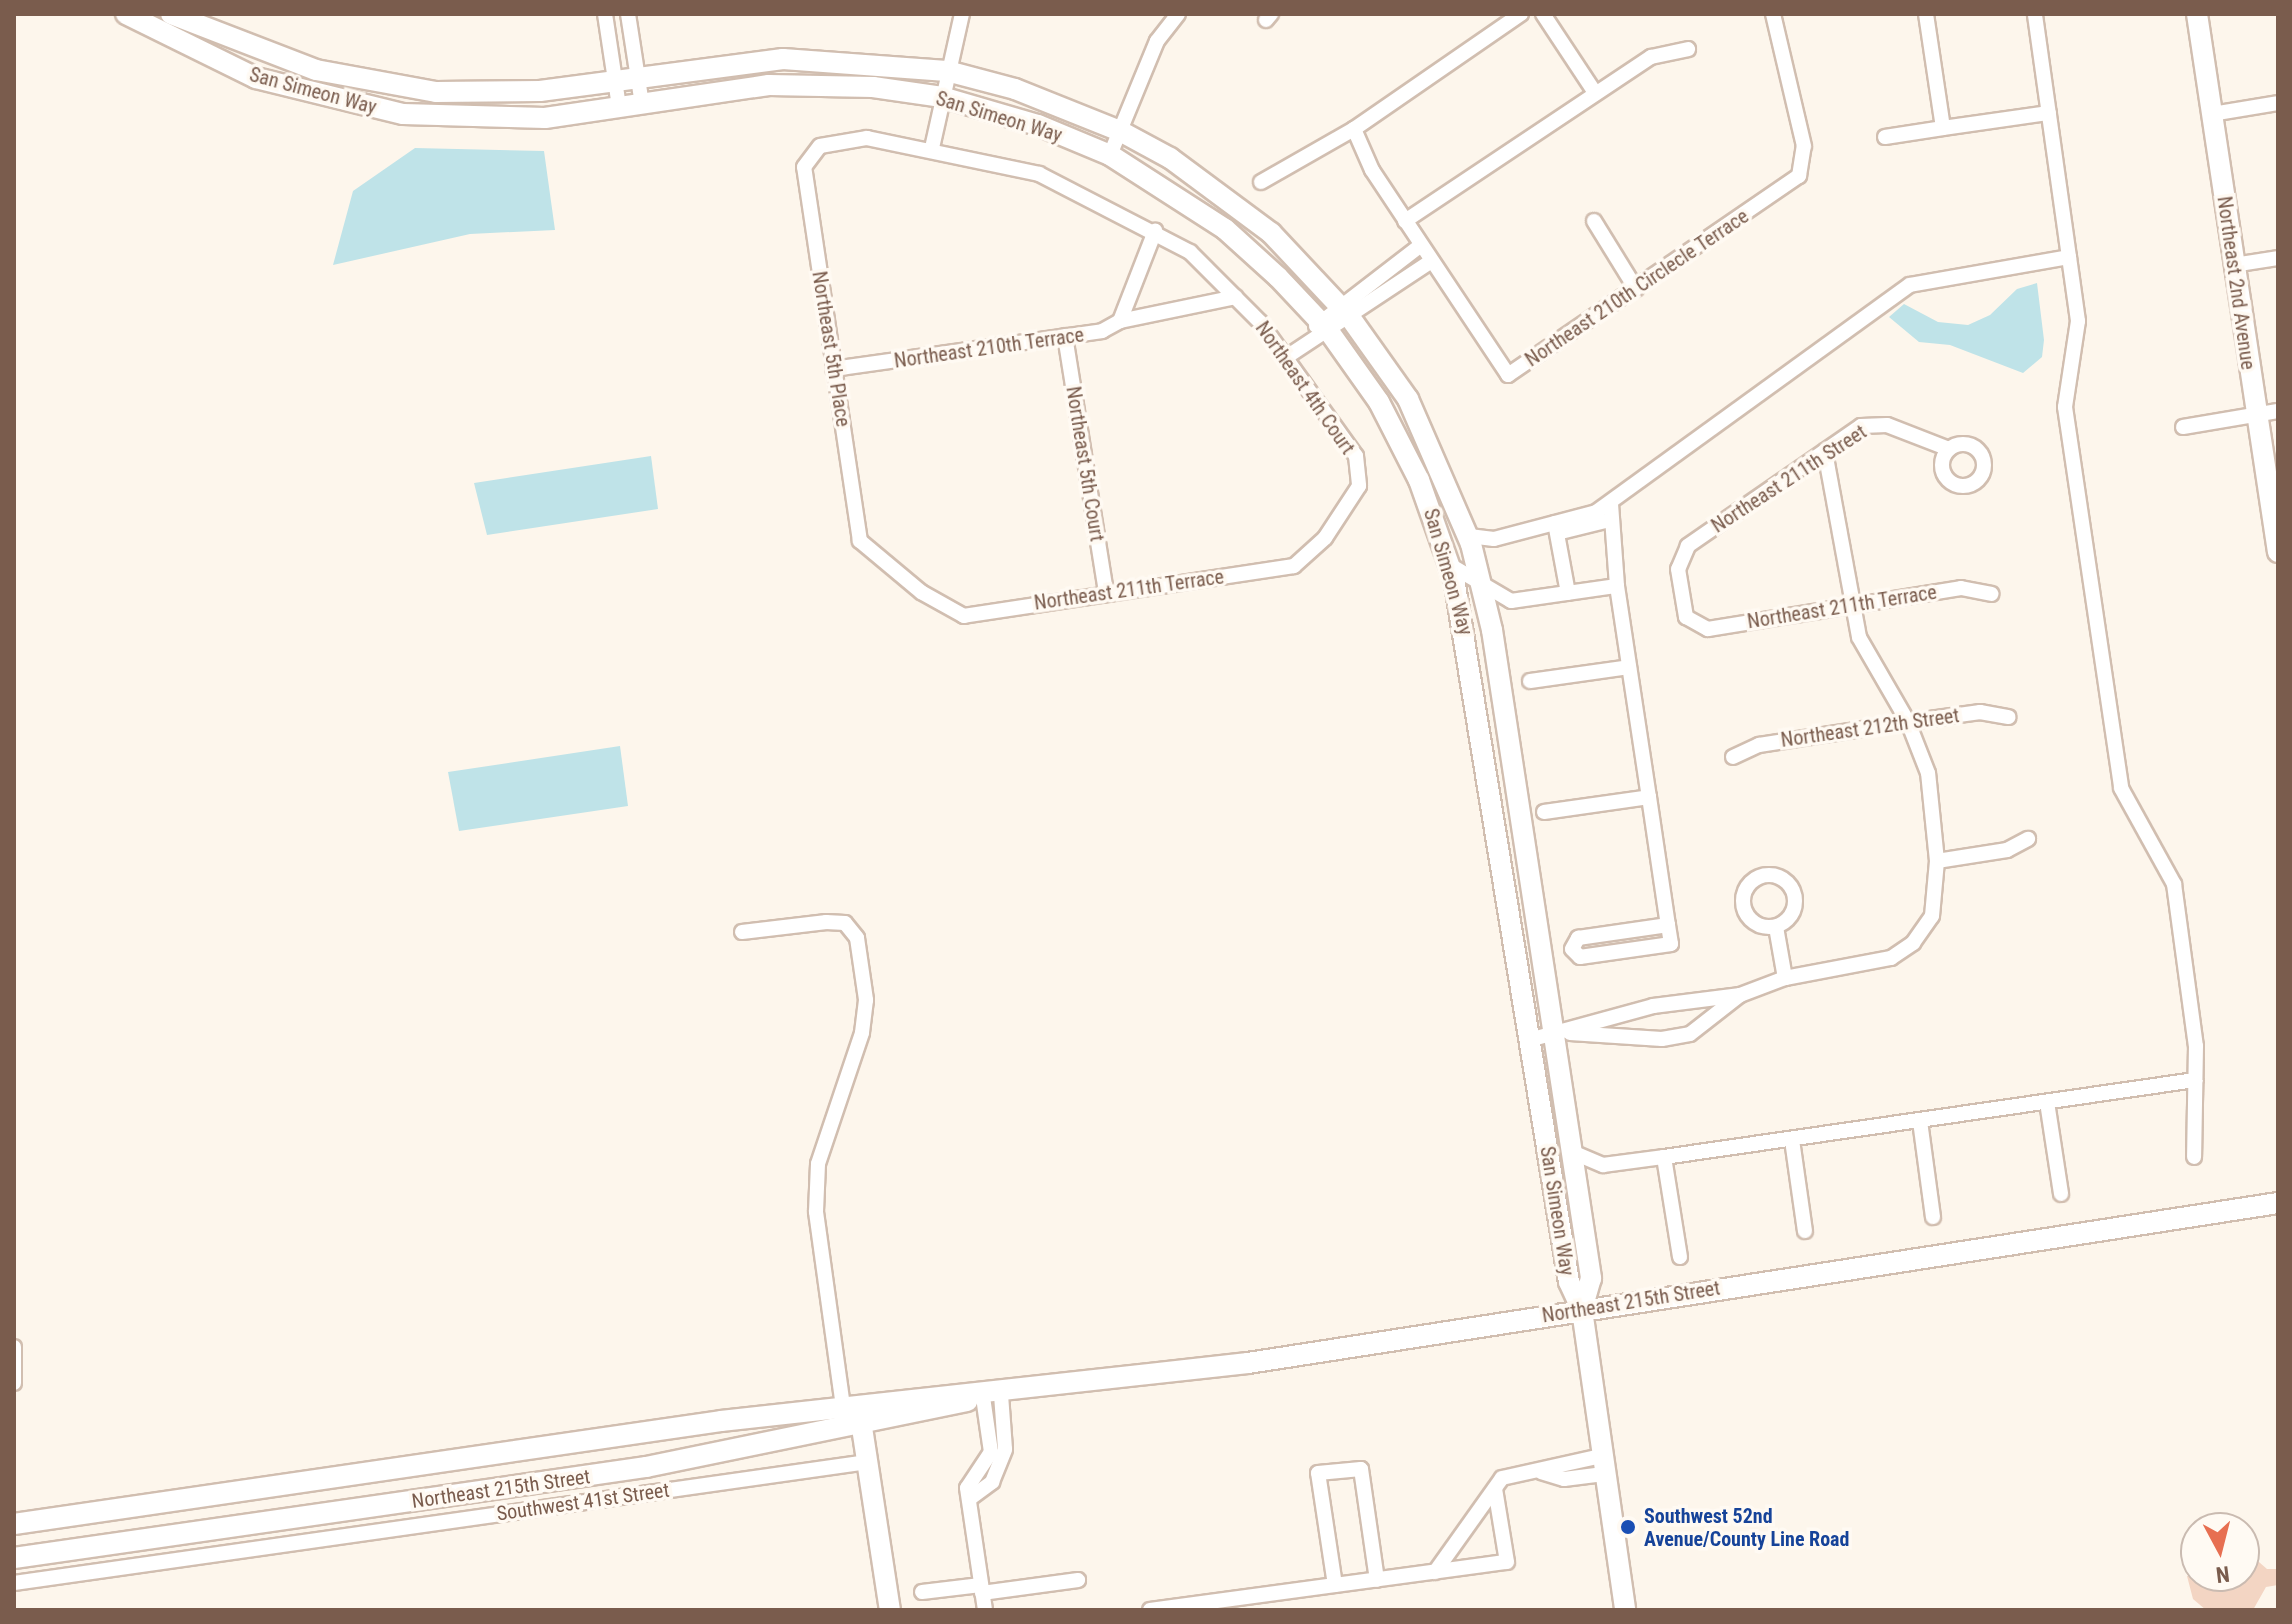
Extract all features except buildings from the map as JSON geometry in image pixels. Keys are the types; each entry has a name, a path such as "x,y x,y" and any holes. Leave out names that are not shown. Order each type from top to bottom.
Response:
{"street":[{"name":"San Simeon Way","path":"126,14 256,78 338,103 479,120 619,107 769,85 873,87 942,97 1038,125 1110,155 1225,229 1320,328 1379,402 1463,566 1483,589 1562,1035 1572,1152 1591,1278 1582,1310"},
{"name":"San Simeon Way","path":"171,14 316,70 436,92 540,91 783,59 947,71 1015,89 1120,131 1227,197 1343,310 1408,399 1469,536 1458,597 1569,1282 1582,1310"},
{"path":"605,14 619,107"},
{"path":"628,14 642,104"},
{"path":"932,148 962,14"},
{"path":"1110,155 1157,41 1178,14"},
{"path":"1261,182 1354,129 1521,14"},
{"path":"1543,14 1594,91"},
{"name":"Northeast 210th Circlecle Terrace","path":"1354,129 1430,262 1508,375 1799,176 1804,146 1773,14"},
{"path":"1926,14 1943,128"},
{"path":"2035,14 2078,321 2065,407 2121,788 2174,884 2195,1080 2194,1157"},
{"name":"Northeast 2nd Avenue","path":"2197,14 2278,552"},
{"path":"1405,221 1594,91 1651,57 1688,49"},
{"path":"2212,114 2278,103"},
{"path":"1885,137 2049,113"},
{"name":"Northeast 5th Place","path":"932,148 867,138 820,146 804,167 860,541 921,592 964,616"},
{"name":"Northeast 4th Court","path":"932,148 1039,174 1155,231 1190,252 1236,297 1288,356 1356,456 1359,486 1325,538 1294,566"},
{"path":"1594,221 1636,289"},
{"path":"1120,321 1155,231"},
{"path":"1288,356 1420,246"},
{"path":"1556,528 1611,504 1910,285 2069,257"},
{"path":"2233,265 2278,258"},
{"path":"1343,310 1430,262"},
{"name":"Northeast 210th Terrace","path":"833,369 1065,336 1236,297"},
{"name":"Northeast 5th Court","path":"1065,336 1106,591"},
{"path":"2183,427 2278,411"},
{"name":"Northeast 211th Street","path":"1693,625 1686,617 1680,555 1825,451 1871,423 1949,449"},
{"path":"1529,1040 1562,1035 1653,1006 1740,995 1785,978 1891,958 1913,943 1932,916 1937,861 1928,773 1908,722 1859,637 1825,451"},
{"path":"1611,504 1617,586 1671,944 1580,957 1572,949 1578,938 1668,925"},
{"path":"1469,536 1494,539 1610,520"},
{"path":"1556,528 1568,593"},
{"path":"1463,566 1494,539"},
{"name":"Northeast 211th Terrace","path":"964,616 1106,591 1294,566"},
{"path":"1483,589 1511,601 1617,586"},
{"name":"Northeast 211th Terrace","path":"1693,625 1708,629 1961,588 1991,594"},
{"path":"1490,621 1511,601"},
{"path":"1530,681 1629,667"},
{"name":"Northeast 212th Street","path":"1733,757 1759,745 1908,722 1980,712 2009,717"},
{"path":"1544,812 1649,797"},
{"path":"1937,861 2007,850 2028,839"},
{"path":"742,932 826,922 845,923 857,938 866,1000 862,1033 818,1164 816,1212 852,1415 867,1462 890,1610"},
{"path":"1776,927 1785,978"},
{"path":"1562,1035 1662,1039 1690,1034 1740,995"},
{"path":"1572,1152 1597,1164 1664,1157 2195,1080"},
{"path":"2047,1102 2061,1194"},
{"path":"1920,1121 1933,1217"},
{"path":"1792,1140 1805,1231"},
{"path":"1664,1157 1680,1257"},
{"name":"Northeast 215th Street","path":"14,1524 992,1396 1582,1310 2278,1203"},
{"path":"1582,1310 1625,1610"},
{"path":"14,1347 14,1383"},
{"path":"985,1610 969,1499 992,1482 1005,1449 992,1396"},
{"name":"Northeast 215th Street","path":"14,1558 646,1467 852,1415"},
{"name":"Southwest 41st Street","path":"14,1583 867,1462"},
{"path":"1435,1572 1502,1478 1541,1472 1564,1479 1602,1465"},
{"path":"1335,1585 1318,1473 1361,1469 1377,1580"},
{"path":"1150,1610 1184,1608 1507,1562 1495,1489"},
{"path":"476,1493 479,1517"},
{"path":"922,1592 1078,1580"}],"water":[{"path":"415,148 544,151 555,230 470,234 333,265 353,191"},
{"path":"2037,283 2044,340 2042,357 2023,373 1950,345 1919,342 1889,317 1904,304 1938,322 1968,325 1990,315 2017,289"},
{"path":"651,456 658,509 487,535 474,483"},
{"path":"620,746 628,806 459,831 448,772"}],"place":[{"name":"Southwest 52nd Avenue/County Line Road","path":"1628,1527"}]}
